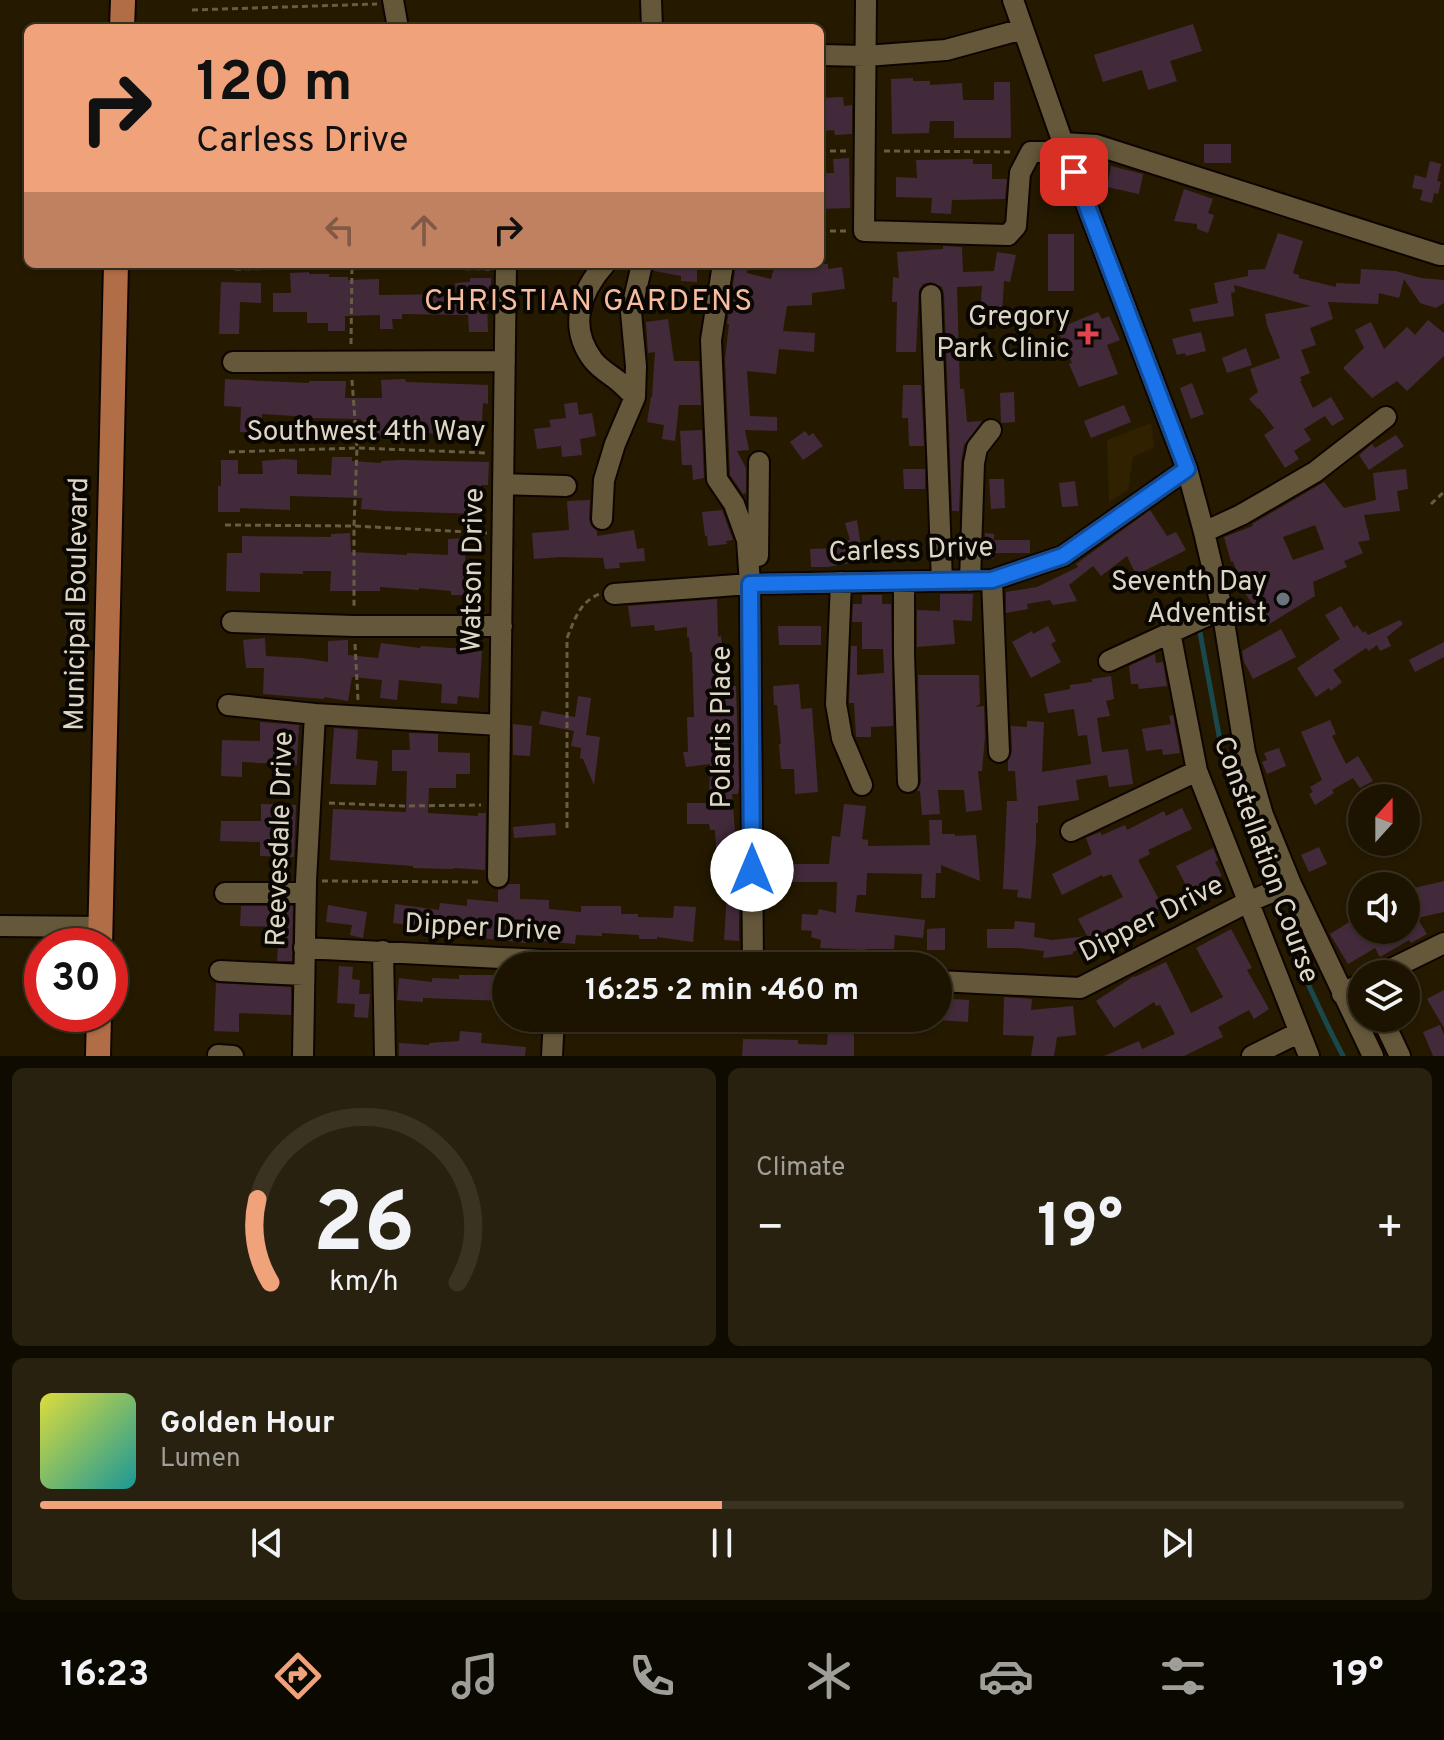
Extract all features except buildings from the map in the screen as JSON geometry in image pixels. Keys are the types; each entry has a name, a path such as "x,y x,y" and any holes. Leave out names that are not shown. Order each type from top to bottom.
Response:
{"main road":[{"path":"122,24 123,0"},
{"name":"Municipal Boulevard","path":"100,928 116,268"},
{"path":"98,1056 99,1032"}],"street":[{"path":"651,0 652,24"},
{"path":"866,0 864,231 1008,235 1016,226 1020,173 1031,152 1050,152 1063,143 1096,145 1444,255"},
{"path":"1013,0 1063,143 1187,469 1204,532 1245,753 1282,887 1348,1006"},
{"path":"393,2 397,24"},
{"path":"824,55 866,56 946,50 1023,29"},
{"name":"Watson Drive","path":"498,877 506,268"},
{"path":"602,268 592,279 580,308 579,336 594,362 635,397"},
{"path":"602,519 604,480 635,397 636,366 631,312 641,268"},
{"path":"722,268 711,340 717,479 734,504 747,540 754,584"},
{"path":"931,295 942,581"},
{"path":"233,362 505,361"},
{"path":"1204,532 1241,515 1315,472 1386,417"},
{"path":"970,581 974,463 977,448 991,430"},
{"path":"754,584 759,462"},
{"name":"Carless Drive","path":"614,594 754,584 992,580 1063,556 1187,469"},
{"path":"503,484 566,486"},
{"path":"992,580 999,752"},
{"path":"841,582 836,704 842,738 862,785"},
{"path":"904,582 908,782"},
{"name":"Polaris Place","path":"753,952 754,584"},
{"path":"1109,661 1218,610"},
{"path":"232,622 502,626"},
{"name":"Constellation Course","path":"1170,632 1197,771 1309,1056"},
{"path":"228,705 315,714"},
{"name":"Reevesdale Drive","path":"303,1056 306,887 315,714 500,725"},
{"path":"1071,831 1197,771"},
{"path":"225,893 306,887"},
{"name":"Dipper Drive","path":"952,982 1080,988 1282,887"},
{"path":"0,926 24,929"},
{"path":"1409,960 1444,943"},
{"name":"Dipper Drive","path":"304,948 492,959"},
{"path":"383,951 385,1056"},
{"path":"220,971 304,975"},
{"path":"1342,994 1348,991"},
{"path":"552,1056 553,1032"},
{"path":"1361,1032 1373,1056"},
{"path":"1388,1032 1400,1056"},
{"path":"1252,1056 1298,1033"}],"path":[{"path":"192,10 393,2"},
{"path":"824,151 1031,152"},
{"path":"824,231 864,231"},
{"path":"235,269 274,268"},
{"path":"352,268 351,361 357,448 354,626 359,716"},
{"name":"Southwest 4th Way","path":"229,452 357,448 503,454"},
{"path":"1431,504 1444,492"},
{"path":"225,525 354,526 503,534"},
{"path":"567,828 567,638 578,610 588,599 598,594 614,594"},
{"path":"309,802 403,806 499,805"},
{"path":"306,887 492,882 498,877"}],"shaded area":[{"path":"1151,423 1154,447 1133,457 1128,490 1109,502 1107,440"}],"waterway":[{"path":"1199,627 1223,757 1269,886"},
{"path":"1273,896 1305,977 1343,1056"}],"place":[{"name":"Gregory Park Clinic","path":"1088,334"},
{"name":"Seventh Day Adventist","path":"1283,599"}],"district":[{"name":"CHRISTIAN GARDENS","path":"589,302"}],"route":[{"path":"752,870 750,584 992,580 1063,556 1187,469 1074,172"}]}
